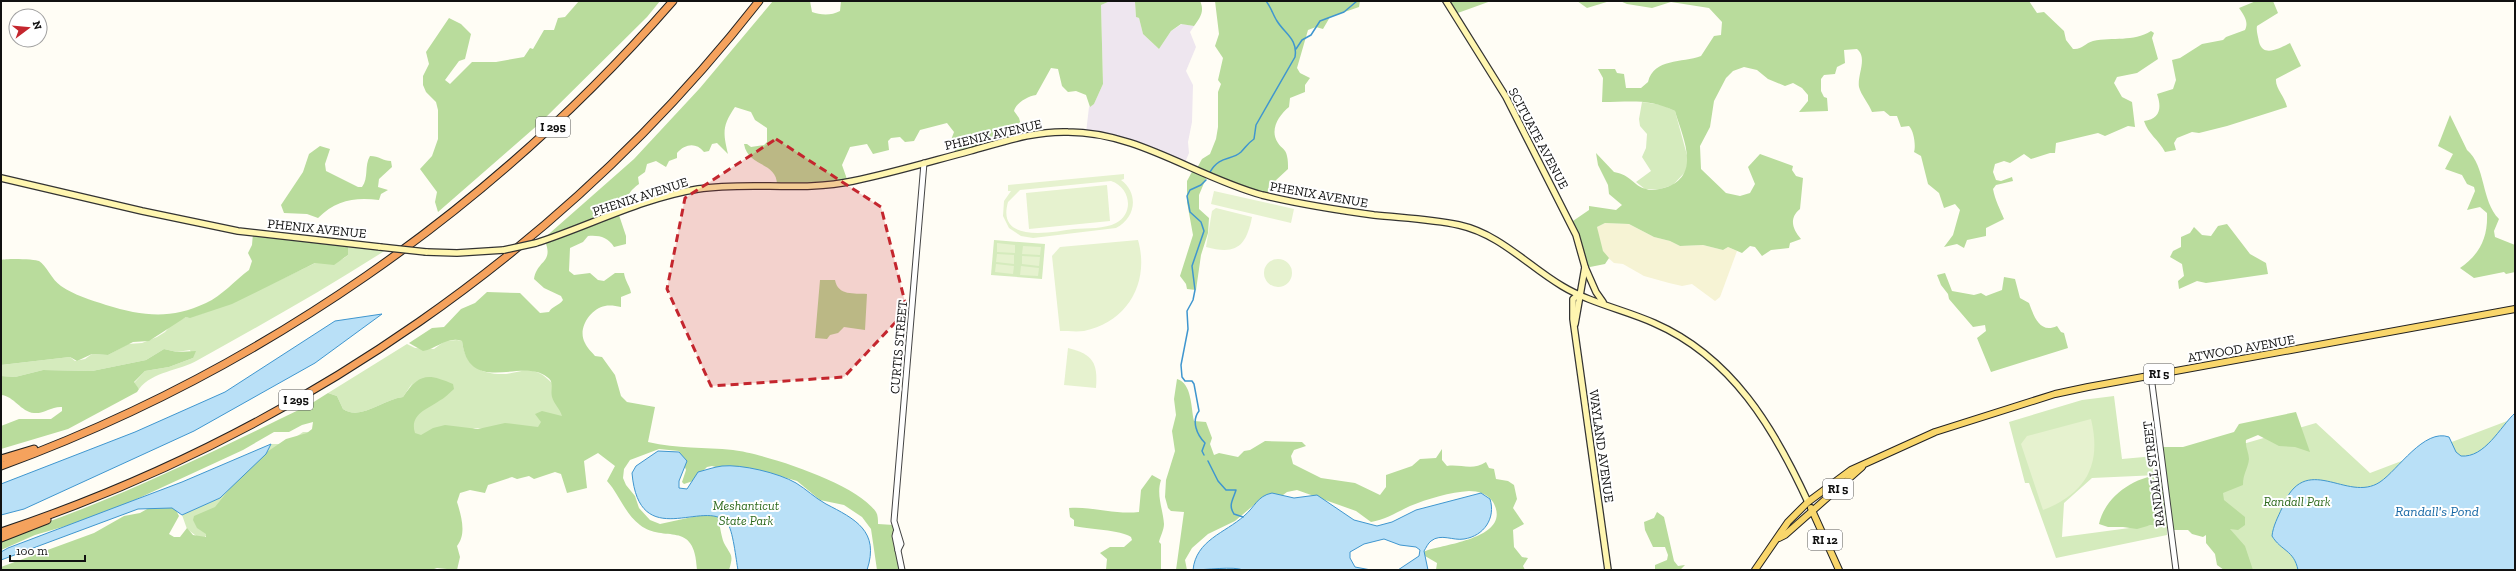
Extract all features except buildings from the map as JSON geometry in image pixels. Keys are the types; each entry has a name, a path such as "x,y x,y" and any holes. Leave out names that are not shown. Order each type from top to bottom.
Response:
{"highway":[{"name":"I 295","path":"1,466 76,436 158,399 238,357 320,307 415,242 485,186 548,131 629,50 673,1"},
{"name":"I 295","path":"1,532 74,507 158,471 257,422 350,368 461,292 550,219 635,140 702,69 759,1"},
{"path":"1,459 76,436"},
{"path":"1,538 40,523 74,507"}],"main road":[{"name":"SCITUATE AVENUE","path":"1446,1 1506,97 1570,221 1585,267 1596,292 1605,304"},
{"name":"PHENIX AVENUE","path":"1,178 142,211 238,231 426,252 457,253 504,250 536,243 655,200 690,190 724,186 794,187 831,185 924,163 1033,134 1069,132 1107,136 1141,145 1238,188 1262,195 1324,207 1458,225 1475,229 1497,241 1562,286 1660,325 1700,349 1722,368 1751,398 1794,470 1839,570"},
{"path":"1579,294 1585,267"},
{"name":"WAYLAND AVENUE","path":"1579,294 1580,301 1575,324 1608,570"},
{"name":"ATWOOD AVENUE","path":"1755,570 1779,538 1788,522 1808,502 1835,481 1851,470 1863,466 1897,447 1935,432 2056,394 2515,309"},
{"name":"ATWOOD AVENUE","path":"1779,538 1785,535 1863,466"},
{"path":"1835,481 1840,487"}],"street":[{"name":"CURTIS STREET","path":"902,570 898,550 900,544 894,521 924,163"},
{"name":"RANDALL STREET","path":"2151,376 2176,570"}],"highlighted area":[{"path":"776,139 881,207 907,310 844,377 711,386 667,289 685,198"}],"shaded area":[{"path":"1108,2 1135,2 1136,17 1139,18 1143,34 1159,49 1171,31 1182,24 1194,26 1190,32 1196,47 1186,71 1193,85 1192,122 1188,142 1189,153 1184,165 1152,150 1086,133 1089,107 1094,104 1103,84 1101,5"},
{"path":"1605,223 1629,224 1654,237 1670,241 1680,246 1703,245 1723,250 1728,247 1737,251 1720,297 1715,301 1692,284 1682,286 1669,283 1644,276 1623,264 1614,263 1604,254 1599,242 1597,227"}],"green space":[{"path":"579,1 660,1 647,17 540,123 438,212 435,202 437,192 420,169 432,156 438,139 438,110 436,102 426,92 423,85 423,76 429,64 426,52 449,18 461,24 471,34 465,59 459,61 445,80 450,84 472,62 496,62 524,57 530,48 533,49 544,30 554,30 558,18 565,17"},
{"path":"773,1 810,1 812,12 818,14 833,14 840,11 841,1 1200,1 1202,8 1201,14 1194,26 1181,24 1171,31 1159,49 1143,34 1139,18 1136,17 1135,2 1108,2 1101,5 1103,84 1094,104 1090,107 1086,95 1076,91 1068,92 1062,86 1058,69 1051,68 1036,95 1023,100 1015,108 1014,111 1019,118 1024,135 956,154 951,140 954,132 947,123 920,130 914,141 905,142 900,137 891,138 888,141 889,150 873,154 867,144 850,147 842,165 848,182 777,186 776,178 773,172 751,157 744,144 751,147 764,145 767,142 767,128 755,120 751,112 735,107 728,119 725,130 725,140 728,154 717,143 712,144 709,151 704,152 698,147 690,145 680,150 677,153 677,158 669,161 666,167 656,161 647,164 645,172 638,177 639,184 630,192 628,198 629,210 619,215 626,236 626,244 614,247 603,237 588,236 583,242 570,248 569,271 574,275 590,273 598,280 604,281 615,273 624,273 631,293 621,297 621,307 605,306 594,311 586,320 583,338 586,345 595,356 602,357 615,375 621,396 627,402 655,407 648,442 680,447 733,450 767,457 832,481 866,501 877,513 878,524 894,525 902,570 877,570 871,529 862,517 844,505 820,500 797,481 769,473 727,470 712,466 707,467 693,481 684,484 682,482 686,470 679,451 659,449 630,460 624,469 623,478 626,485 635,496 639,508 650,520 660,524 706,514 718,517 724,543 731,555 729,570 697,570 695,554 691,544 684,538 677,535 659,533 640,525 626,510 607,481 615,466 598,453 584,461 587,488 567,493 561,474 555,472 534,479 529,476 517,479 512,477 488,485 485,493 470,490 460,493 457,502 462,524 462,536 457,546 460,557 457,570 437,568 431,570 1,570 1,567 94,533 124,516 140,513 163,500 176,510 179,516 169,534 174,537 180,537 187,528 193,535 206,537 206,534 197,528 193,520 194,516 215,507 231,487 264,454 286,439 307,433 312,429 313,422 302,425 289,432 274,432 243,450 100,516 35,535 1,550 1,538 41,525 119,494 233,442 309,405 328,393 337,396 343,409 357,413 403,397 414,383 425,377 437,378 453,384 454,389 417,417 414,426 415,433 421,435 433,428 445,425 478,429 505,423 538,427 541,422 535,414 542,411 562,416 553,400 552,383 547,377 536,372 524,371 485,372 475,367 467,358 462,341 447,341 423,351 409,343 432,328 444,327 461,309 475,303 487,292 520,293 540,313 549,312 561,302 563,300 561,296 544,288 534,279 538,268 548,254 545,241 542,240 634,159 700,88"},
{"path":"1215,1 1360,1 1359,7 1330,17 1323,29 1316,27 1308,30 1297,68 1300,73 1310,78 1305,85 1305,92 1290,98 1289,107 1276,123 1275,138 1285,150 1288,161 1288,169 1274,182 1269,183 1268,196 1207,176 1199,195 1199,209 1209,218 1208,233 1201,255 1196,290 1187,289 1186,284 1180,276 1193,235 1187,202 1187,181 1193,170 1196,170 1202,159 1210,154 1216,139 1218,127 1218,92 1221,84 1218,80 1223,58 1215,46 1219,34"},
{"path":"1446,1 1491,1 1455,14"},
{"path":"1577,1 1610,1 1587,8"},
{"path":"1620,1 2029,1 2037,13 2044,12 2064,31 2066,40 2073,49 2079,48 2093,41 2137,37 2151,31 2154,33 2152,38 2158,59 2137,73 2117,77 2114,83 2122,97 2132,102 2135,127 2128,126 2105,136 2098,133 2056,143 2055,153 2050,153 2031,159 2024,154 2010,163 2004,161 1995,164 1993,172 1996,180 2001,181 2012,177 2013,181 1996,185 1993,189 1996,201 2004,219 1986,228 1986,236 1967,240 1964,248 1957,244 1944,247 1953,235 1960,210 1955,204 1944,208 1939,193 1928,184 1921,156 1914,152 1915,146 1911,128 1909,126 1901,127 1897,116 1890,116 1884,111 1872,112 1861,93 1859,82 1862,57 1857,49 1844,50 1845,63 1837,67 1835,74 1824,75 1821,79 1821,91 1824,97 1827,98 1828,111 1799,112 1808,101 1808,95 1802,88 1793,83 1785,86 1768,79 1757,70 1744,67 1733,71 1726,78 1714,101 1710,127 1700,146 1701,169 1726,193 1740,196 1750,193 1755,184 1748,167 1760,154 1793,166 1792,170 1796,176 1803,178 1800,209 1794,216 1793,220 1794,227 1801,239 1790,243 1789,248 1771,250 1762,256 1755,247 1750,246 1742,253 1728,247 1723,250 1703,245 1680,246 1670,241 1654,237 1629,224 1605,223 1597,227 1603,251 1609,258 1605,264 1585,268 1570,223 1589,210 1589,206 1616,210 1622,205 1609,194 1608,185 1598,165 1596,153 1614,172 1620,173 1629,178 1638,186 1648,190 1665,188 1678,181 1684,173 1687,164 1685,143 1675,111 1648,102 1602,102 1603,78 1598,69 1615,69 1617,73 1624,74 1626,88 1641,88 1648,82 1651,74 1662,65 1701,56 1714,36 1721,35 1722,22 1709,8 1671,2 1652,8 1627,4"},
{"path":"2256,1 2273,1 2278,13 2257,26 2257,34 2261,47 2268,51 2290,43 2301,66 2276,79 2277,86 2287,107 2227,126 2199,133 2192,132 2177,138 2174,143 2176,150 2165,152 2148,130 2144,121 2153,118 2158,112 2159,99 2157,94 2173,89 2176,80 2172,60 2180,58 2202,44 2223,40 2226,37 2245,30 2246,21 2239,8"},
{"path":"1642,102 1663,105 1675,111 1688,159 1686,171 1673,185 1660,189 1645,189 1636,182 1651,171 1642,157 1646,148 1647,134 1640,126 1639,119"},
{"path":"2450,115 2467,150 2477,165 2489,203 2493,212 2499,219 2494,231 2495,237 2515,245 2515,272 2506,274 2504,272 2474,278 2460,268 2473,257 2481,245 2486,230 2487,213 2480,207 2467,210 2475,191 2474,187 2467,184 2462,175 2445,169 2453,154 2438,146"},
{"path":"320,146 330,149 325,164 326,171 358,187 362,187 364,183 370,156 391,161 392,167 379,179 378,187 388,190 381,194 379,200 362,199 346,201 332,207 318,218 307,214 284,213 281,205 303,172 309,154"},
{"path":"1124,174 1124,179 1121,180 1127,185 1131,192 1133,205 1128,218 1123,224 1116,228 1033,238 1021,236 1009,228 1003,216 1004,201 1011,191 1008,191 1008,185","holes":["1111,181 1117,184 1126,194 1128,207 1122,219 1112,225 1053,232 1028,232 1018,230 1010,224 1006,215 1008,202 1020,190"]},
{"path":"1107,185 1110,221 1029,229 1026,193"},
{"path":"1214,191 1294,209 1291,223 1211,204"},
{"path":"1216,208 1252,217 1250,227 1243,242 1232,249 1225,250 1206,247 1212,211"},
{"path":"2227,224 2250,254 2266,263 2268,274 2206,283 2197,281 2179,289 2178,281 2184,276 2182,264 2170,257 2173,251 2181,247 2181,237 2190,233 2194,227 2202,235 2211,236 2218,226"},
{"path":"253,233 348,243 348,255 334,265 315,263 232,304 190,318 186,317 149,341 133,342 108,355 92,354 77,361 70,357 1,365 1,260 21,259 39,261 58,283 77,295 132,312 144,314 168,314 193,308 212,300 249,270 252,261 248,253 252,245"},
{"path":"994,240 1045,244 1042,279 991,275"},
{"path":"1138,240 1141,256 1141,271 1138,285 1132,298 1124,309 1113,319 1099,326 1084,331 1060,331 1052,256 1060,247"},
{"path":"348,243 389,248 318,292 247,333 191,364 151,378 139,389 134,383 145,371 169,367 193,358 190,350 177,352 164,349 146,360 92,371 43,370 15,377 1,376 1,365 70,357 75,361 85,359 92,354 108,355 128,344 142,343 157,337 165,332 172,324 186,317 194,316 227,304 315,263 341,260 348,255"},
{"path":"997,243 1015,245 1015,253 997,252"},
{"path":"1023,246 1041,247 1040,255 1022,254"},
{"path":"997,254 1014,255 1014,264 996,262"},
{"path":"1022,256 1040,257 1039,266 1022,264"},
{"path":"1278,259 1288,263 1292,273 1288,283 1278,287 1268,283 1264,273 1268,263"},
{"path":"996,264 1014,266 1013,274 995,272"},
{"path":"1021,266 1039,268 1038,276 1020,275"},
{"path":"1945,273 1952,291 1974,295 1981,293 1986,296 2002,290 2004,277 2015,279 2020,298 2029,303 2038,323 2046,328 2057,326 2061,332 2064,333 2068,348 1991,372 1977,338 1986,331 1985,325 1973,327 1949,299 1948,294 1941,285 1937,275"},
{"path":"820,280 835,280 839,289 847,293 867,294 865,330 844,327 838,333 830,335 827,339 815,338"},
{"path":"445,341 462,341 464,350 471,363 482,371 506,374 533,371 543,375 556,385 574,392 564,437 475,428 218,521 205,537 199,538 187,529 182,515 220,498 266,454 271,444 286,444 303,432 354,432 391,421 413,382 403,397 357,413 343,409 337,396 328,393 407,344 415,348 434,349"},
{"path":"1068,348 1083,353 1092,361 1096,372 1096,388 1064,385"},
{"path":"164,349 177,352 196,351 193,358 169,367 145,371 134,382 139,389 137,392 68,429 1,449 1,426 19,419 51,419 62,411 62,407 38,413 25,410 10,398 1,395 1,376 15,377 43,370 92,371 146,360"},
{"path":"1177,379 1186,385 1190,397 1194,421 1206,422 1212,438 1210,444 1214,455 1219,453 1238,457 1244,451 1250,450 1265,441 1302,442 1306,446 1294,450 1291,456 1293,464 1321,478 1355,483 1380,495 1386,487 1386,475 1412,466 1420,459 1436,458 1442,449 1442,460 1447,466 1472,467 1486,462 1489,468 1494,469 1496,479 1508,481 1514,485 1517,499 1513,508 1524,524 1513,530 1514,547 1522,557 1528,558 1523,566 1525,570 1436,570 1437,563 1425,556 1423,552 1475,537 1486,531 1494,523 1497,514 1493,502 1482,494 1469,491 1439,496 1417,503 1386,518 1371,522 1356,511 1297,490 1287,492 1271,504 1255,504 1235,521 1208,534 1192,548 1185,560 1187,570 1176,570 1184,512 1171,511 1168,508 1165,497 1166,480 1175,451 1172,431 1176,415 1174,399"},
{"path":"2114,396 2122,459 2155,456 2158,475 2092,478 2064,503 2062,537 2167,523 2167,535 2056,558 2029,483 2025,483 2009,422 2082,400"},
{"path":"2296,412 2310,452 2295,447 2279,446 2258,435 2246,440 2249,459 2243,485 2223,493 2224,500 2245,517 2245,525 2238,530 2230,529 2245,546 2253,570 2224,570 2217,565 2215,554 2206,543 2206,535 2203,537 2192,534 2188,530 2171,530 2170,526 2151,525 2137,529 2108,527 2099,524 2102,514 2108,505 2123,489 2143,479 2164,475 2162,447 2183,447 2234,432 2239,424"},
{"name":"Randall's Pond","path":"2515,418 2515,570 2229,570 2198,457 2316,423 2370,473"},
{"path":"2091,419 2094,435 2094,450 2092,464 2087,475 2080,486 2070,495 2043,510 2021,444 2027,436"},
{"path":"1152,475 1161,480 1159,497 1164,524 1159,542 1161,544 1161,570 1106,570 1107,559 1100,553 1110,547 1124,547 1132,540 1131,537 1112,531 1074,526 1074,520 1070,517 1069,508 1086,508 1130,513 1139,512 1141,490"},
{"path":"1657,512 1664,517 1674,561 1678,566 1685,565 1680,570 1655,570 1655,565 1667,560 1668,555 1665,547 1653,547 1645,530 1644,522 1654,518"}],"water":[{"path":"382,314 315,363 194,431 24,509 1,515 1,484 135,432 225,392 335,321"},
{"name":"Randall's Pond","path":"2515,413 2515,570 2298,570 2294,558 2279,545 2272,536 2277,518 2291,491 2302,482 2314,480 2327,481 2354,487 2367,487 2380,482 2421,444 2440,436 2449,437 2456,452 2461,456 2470,455 2485,447"},
{"path":"271,444 266,454 220,498 182,515 172,508 138,509 1,560 1,552 8,548 182,482"},
{"name":"Meshanticut State Park","path":"658,451 679,452 687,461 679,481 679,488 687,489 698,472 722,466 739,466 760,470 789,479 822,502 855,521 862,528 870,545 870,557 867,570 738,570 733,538 727,523 717,517 704,516 674,519 659,518 647,511 637,497 632,473 636,466"},
{"path":"1272,493 1294,498 1317,495 1354,520 1377,526 1392,522 1416,510 1481,493 1490,499 1491,513 1490,519 1483,530 1471,537 1460,539 1443,537 1430,542 1424,551 1428,570 1398,570 1419,556 1420,550 1416,547 1400,545 1384,539 1364,544 1350,552 1350,558 1355,567 1371,570 1243,570 1226,568 1193,570 1195,560 1205,544 1248,513 1256,502 1267,494"}],"waterway":[{"path":"1210,172 1218,163 1237,155 1254,139 1256,125 1295,57 1295,46 1293,41 1280,26 1266,1"},
{"path":"1296,49 1302,40 1311,35 1320,21 1344,12 1357,1"},
{"path":"1204,455 1202,451 1205,443 1197,432 1195,423 1195,419 1199,411 1194,384 1192,381 1185,381 1182,377 1181,365 1188,329 1187,311 1193,300 1195,290 1192,266 1204,231 1201,222 1190,212 1187,196 1190,190 1201,185 1206,180"},
{"path":"1208,461 1218,481 1226,490 1236,490 1231,508 1234,514 1243,517"}],"park label":[{"name":"Randall Park","path":"2297,501"}]}
